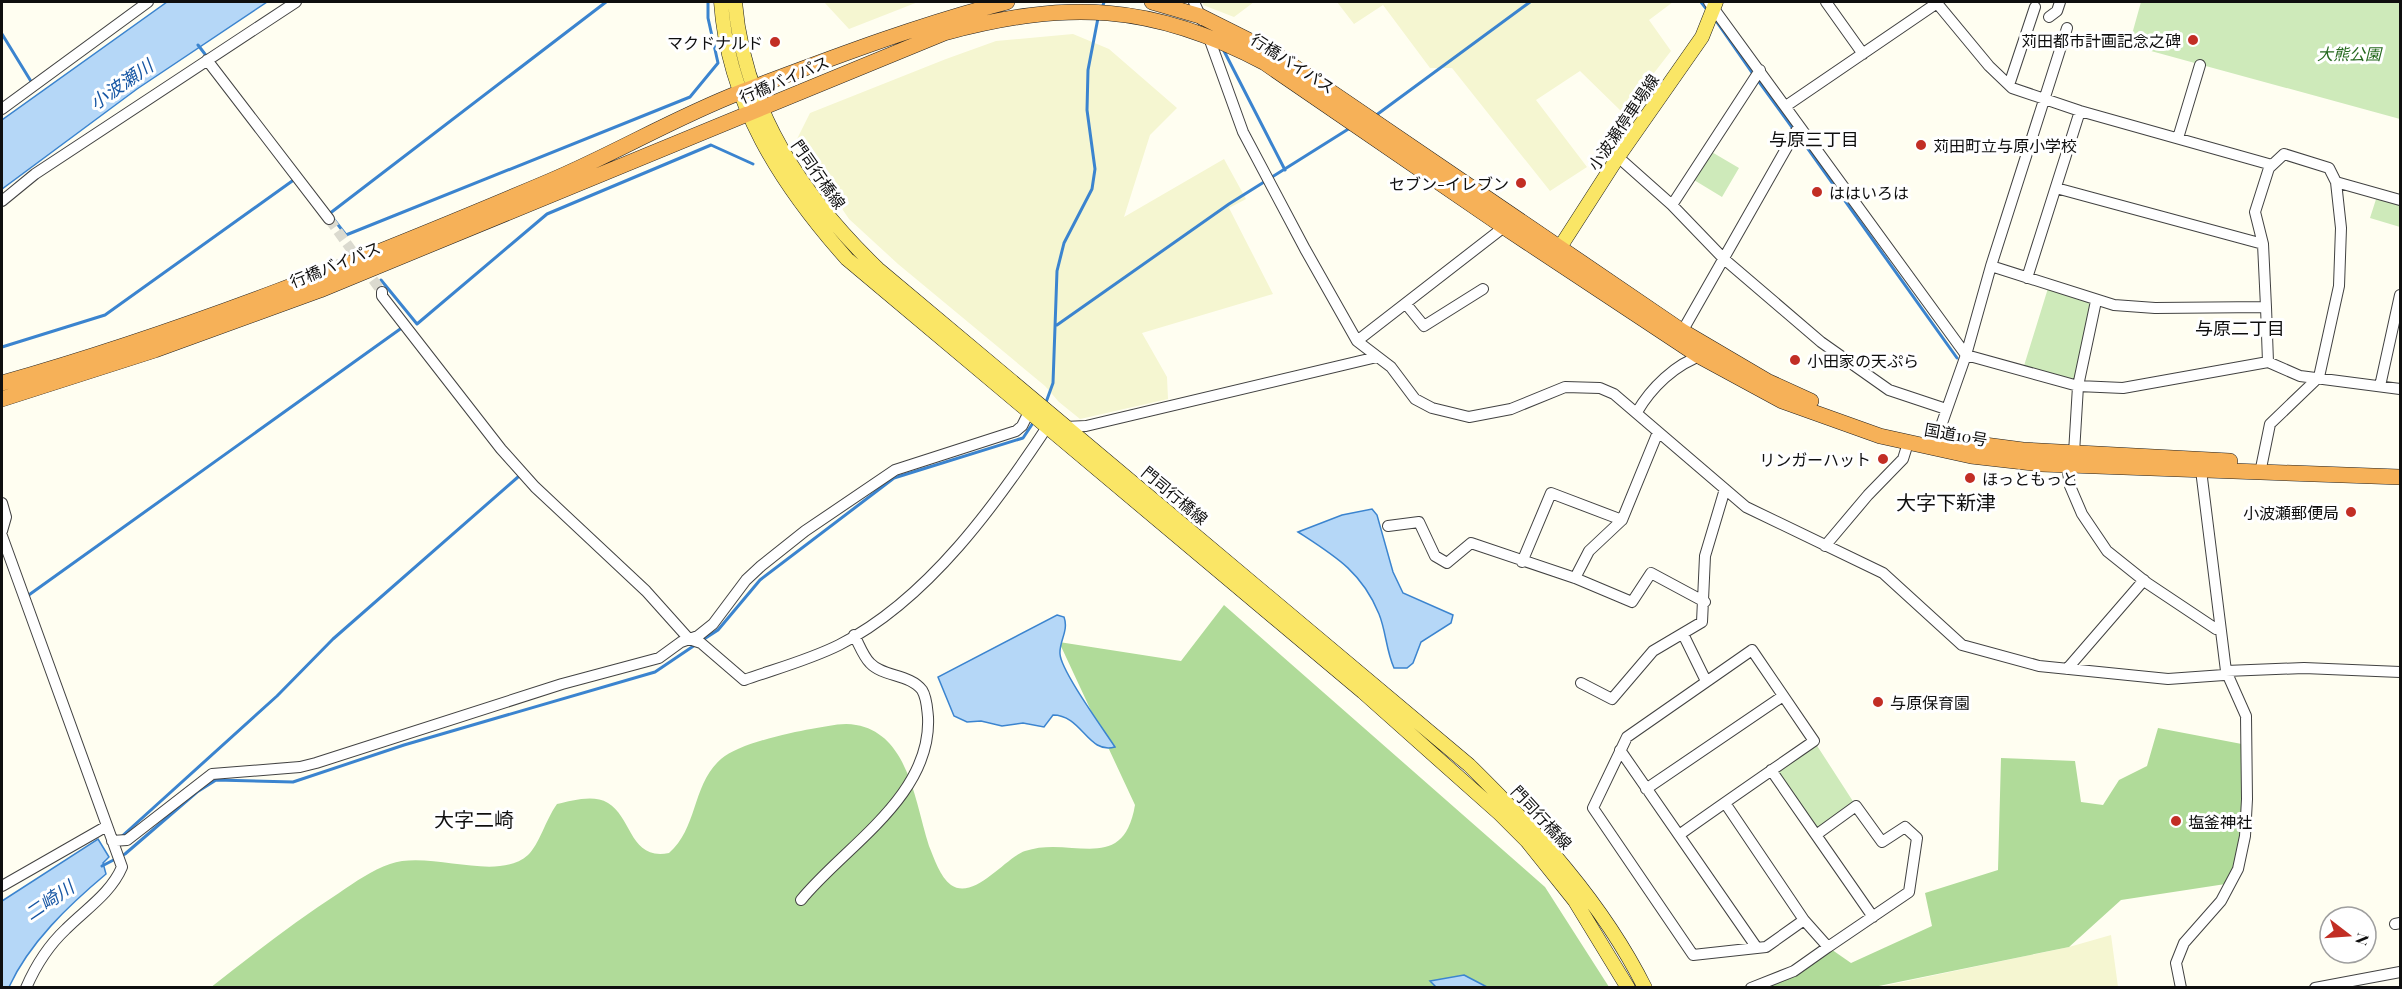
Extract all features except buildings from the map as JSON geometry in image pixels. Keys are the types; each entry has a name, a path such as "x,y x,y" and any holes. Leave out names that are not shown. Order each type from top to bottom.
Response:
{"highway":[{"name":"行橋バイパス","path":"2,383 192,322 381,251 552,180 747,90 957,14 1007,2"},
{"name":"行橋バイパス","path":"1152,2 1197,9 1274,53 1556,253"},
{"name":"行橋バイパス","path":"2,399 155,350 320,290 944,33 986,20 1049,8 1135,14 1158,18 1207,34 1265,63 1504,227 1556,253"},
{"name":"国道10号","path":"1556,253 1679,337 1699,356 1782,401 1908,444 1935,444 2201,470 2261,467 2400,468"},
{"name":"国道10号","path":"1679,337 1715,352 1767,381 1851,418 1935,444"},
{"name":"国道10号","path":"2070,459 2261,467 2400,477"}],"main road":[{"name":"門司行橋線","path":"721,2 722,25 754,112 796,174 845,237 1050,423 1363,692 1500,814 1527,841 1575,901 1628,987"},
{"name":"門司行橋線","path":"735,2 747,90"},
{"name":"小波瀬停車場線","path":"1556,253 1618,157 1702,37 1713,4"},
{"name":"門司行橋線","path":"1050,423 1067,427 1469,765 1534,829 1582,888 1645,987"}],"street":[{"path":"2,109 148,2"},
{"path":"2,201 35,174 296,2"},
{"path":"1826,2 1863,54"},
{"path":"1786,106 1937,2 1989,66 2009,85 2080,111 2272,165"},
{"path":"2049,17 2057,11 2060,2"},
{"path":"1713,4 1966,355 2078,386 2123,388 2268,362 2300,376 2400,389"},
{"path":"2009,85 2035,7"},
{"path":"1197,9 1217,54 1234,111 1263,174 1357,342 1372,350 1377,357 1391,367 1414,399 1432,408 1469,417 1511,409 1565,387 1600,388 1614,394 1746,507 1883,573 1962,645 2039,666 2168,679 2204,678 2224,675 2226,671 2304,668 2400,672"},
{"path":"1935,444 1966,355 1991,266 2067,28"},
{"path":"207,60 329,219"},
{"path":"2178,138 2200,65"},
{"path":"1672,206 1760,70"},
{"path":"2028,278 2080,111"},
{"path":"1679,337 1799,126"},
{"path":"2261,467 2270,424 2319,377 2338,286 2341,228 2336,182 2329,168 2284,154 2272,165 2255,212 2263,244 2268,362"},
{"path":"1618,157 1672,206 1724,259 1821,342 1889,390 1946,409"},
{"path":"2336,182 2400,200"},
{"path":"2056,188 2263,244"},
{"path":"1357,342 1504,227"},
{"path":"1991,266 2096,301 2154,308 2266,307"},
{"path":"1406,304 1424,326 1483,289"},
{"path":"382,292 382,296 501,449 535,487 646,591 689,639 701,643 744,680 839,645 901,602 944,561 1020,469 1050,423"},
{"path":"2380,386 2400,295"},
{"path":"2096,301 2078,386 2070,459 2070,486 2082,514 2107,551 2144,580 2216,629 2220,627"},
{"path":"1637,412 1653,388 1699,356 1715,352"},
{"path":"1067,427 1086,426 1377,357"},
{"path":"112,841 127,840 212,774 300,767 316,763 562,684 659,658 713,624 746,580 761,566 875,482 895,470 1016,431 1032,406"},
{"path":"1575,578 1589,551 1622,520 1658,432"},
{"path":"1825,546 1868,495 1903,459 1908,444"},
{"path":"2181,987 2176,963 2182,948 2221,901 2232,883 2245,836 2248,764 2246,716 2226,671 2201,470"},
{"path":"1581,683 1612,699 1653,651 1702,622 1705,602 1702,570 1725,489"},
{"path":"1522,562 1551,493 1622,520"},
{"path":"2,503 6,517 2,531"},
{"path":"1388,526 1419,522 1435,556 1442,562 1451,562 1471,543 1575,578 1632,602 1651,573 1705,602"},
{"path":"2,537 122,867 116,882 64,930 26,987"},
{"path":"2067,669 2144,580"},
{"path":"1683,634 1706,681"},
{"path":"801,900 820,876 866,837 882,820 917,766 928,730 927,702 922,689 869,662 854,635"},
{"path":"1679,835 1814,741 1752,650 1627,737 1593,808 1693,955 1766,947 1804,920"},
{"path":"1646,789 1783,696"},
{"path":"1620,750 1757,948"},
{"path":"1771,771 1873,917"},
{"path":"1725,802 1804,920 1828,947"},
{"path":"1751,987 1794,971 1909,892 1917,838 1905,827 1882,842 1856,806 1816,835"},
{"path":"2,886 107,826"},
{"path":"2315,987 2400,972"}],"green space":[{"path":"824,2 918,2 849,29"},
{"path":"1203,2 1254,2 1234,17 1203,5"},
{"path":"1337,2 1673,2 1649,20 1671,51 1623,113 1580,71 1536,100 1587,167 1550,191 1452,68 1430,68 1383,5 1354,24"},
{"name":"大熊公園","path":"2141,2 2400,2 2400,119 2129,45"},
{"path":"1073,34 1109,49 1177,108 1150,135 1124,217 1224,159 1246,199 1229,208 1273,294 1142,333 1167,377 1168,399 1080,419 1059,402 1045,386 898,264 849,219 796,141 810,113 946,59 996,41"},
{"path":"1710,151 1739,168 1722,197 1694,180"},
{"path":"2378,193 2400,200 2400,227 2370,218"},
{"path":"2049,285 2096,301 2078,386 2023,369"},
{"path":"1224,605 1545,887 1609,987 1487,987 1464,975 1430,981 1436,988 210,988 306,915 370,873 390,864 424,861 499,866 515,863 532,851 557,804 582,799 602,800 616,809 633,836 646,851 656,854 669,853 678,843 691,819 705,781 721,759 739,749 764,740 834,725 856,725 874,731 888,742 899,756 914,791 933,856 947,882 951,885 960,888 979,883 1025,851 1042,847 1093,849 1107,847 1119,840 1129,827 1135,805 1059,642 1181,661"},
{"path":"2158,728 2247,745 2247,799 2232,883 2121,900 2069,947 1874,987 1751,988 1828,947 1851,963 1932,926 1925,893 1998,870 2001,758 2075,761 2081,802 2103,805 2119,780 2147,766"},
{"path":"1814,741 1856,806 1816,835 1771,770"},
{"path":"2111,935 2118,987 1874,988 2069,947"}],"water":[{"name":"小波瀬川","path":"167,2 267,2 137,89 2,189 2,120"},
{"path":"1372,509 1377,515 1393,572 1403,593 1453,615 1451,623 1421,642 1413,663 1407,668 1394,668 1379,614 1356,576 1335,557 1298,532 1342,515"},
{"path":"1057,615 1064,617 1065,622 1060,649 1062,662 1115,747 1106,748 1098,745 1071,721 1053,715 1044,727 1023,723 1002,726 981,721 967,722 954,716 938,677"},
{"name":"二崎川","path":"98,839 109,857 103,863 106,874 51,926 27,955 9,987 2,987 2,901"},
{"path":"1464,975 1487,987 1436,987 1430,981"}],"waterway":[{"path":"329,214 606,2"},
{"path":"332,217 346,235 690,97 718,63 708,18 708,2"},
{"path":"1102,9 1104,2"},
{"path":"1375,116 1530,2"},
{"path":"1701,2 1708,11"},
{"path":"1045,405 1053,383 1057,271 1064,243 1092,189 1095,169 1087,110 1088,70 1098,18"},
{"path":"1714,18 1753,74"},
{"path":"2,34 32,83"},
{"path":"198,45 208,58"},
{"path":"1223,49 1285,170"},
{"path":"1757,79 1794,130"},
{"path":"1057,325 1229,204 1350,128"},
{"path":"1798,135 1957,358"},
{"path":"381,280 417,324 547,214 711,145 753,164"},
{"path":"2,347 105,315 295,179"},
{"path":"26,597 403,327"},
{"path":"701,641 718,630 760,580 894,478 1023,438 1035,420"},
{"path":"120,838 277,696 333,639 518,477"},
{"path":"102,866 125,854 197,792 216,780 293,782 404,745 655,672 695,645"}],"tunnel":[{"path":"329,219 382,292"}],"place":[{"name":"苅田都市計画記念之碑","path":"2193,40"},
{"name":"マクドナルド","path":"775,42"},
{"name":"苅田町立与原小学校","path":"1921,145"},
{"name":"セブン-イレブン","path":"1521,183"},
{"name":"ははいろは","path":"1817,192"},
{"name":"小田家の天ぷら","path":"1795,360"},
{"name":"リンガーハット","path":"1883,459"},
{"name":"ほっともっと","path":"1970,478"},
{"name":"小波瀬郵便局","path":"2351,512"},
{"name":"与原保育園","path":"1878,702"},
{"name":"塩釜神社","path":"2176,821"}],"district":[{"name":"与原三丁目","path":"1814,139"},
{"name":"与原二丁目","path":"2240,328"},
{"name":"大字下新津","path":"1946,501"},
{"name":"大字二崎","path":"474,818"}]}
